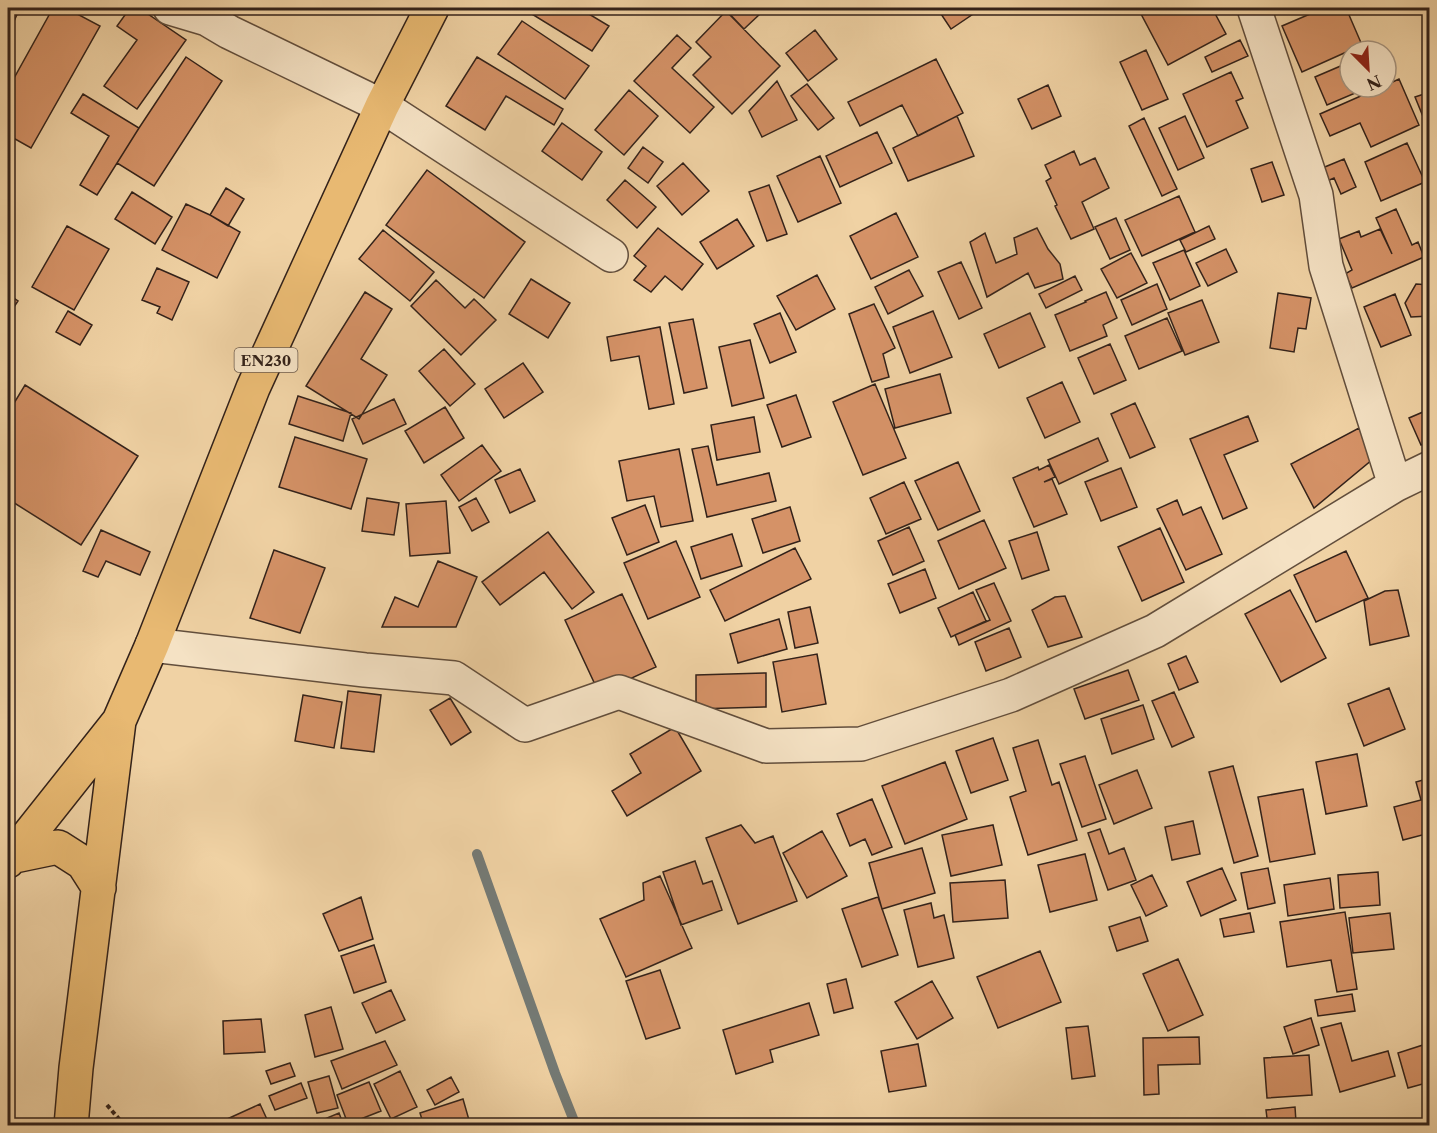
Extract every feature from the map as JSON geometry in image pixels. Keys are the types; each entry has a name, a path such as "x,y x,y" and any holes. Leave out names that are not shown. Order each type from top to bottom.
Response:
{"main road":[{"name":"EN230","path":"9,859 119,721 152,645 253,388 382,106 432,8"},
{"path":"71,1125 119,721"},
{"path":"9,859 58,847 83,863 99,888"}],"street":[{"path":"170,8 206,13 230,32 382,106 611,255"},
{"path":"1254,8 1316,195 1326,266 1395,485"},
{"path":"152,645 364,670 454,678 525,726 620,692 766,746 861,744 1011,695 1155,631 1395,485 1430,468"}],"building":[{"path":"8,8 19,10 8,35"},
{"path":"53,8 66,8 100,26 31,148 8,135 8,89"},
{"path":"130,8 139,8 186,40 137,109 104,86 137,40 117,26"},
{"path":"522,8 579,8 609,26 592,51"},
{"path":"724,8 757,8 762,12 744,29"},
{"path":"937,8 982,8 951,29"},
{"path":"1149,8 1212,8 1226,34 1168,65 1140,12"},
{"path":"1324,8 1346,8 1359,39 1338,39 1338,56 1302,72 1282,26"},
{"path":"726,11 780,66 732,114 693,75 711,57 696,42"},
{"path":"522,21 589,66 565,99 498,54"},
{"path":"815,30 837,59 808,81 786,53"},
{"path":"677,35 691,48 672,68 714,107 690,133 634,81"},
{"path":"1240,40 1248,56 1212,72 1205,57"},
{"path":"1146,50 1168,99 1142,110 1120,62"},
{"path":"186,57 222,81 154,186 117,163"},
{"path":"477,57 563,109 554,125 506,96 485,130 446,106"},
{"path":"936,59 963,113 918,136 902,105 860,126 848,102"},
{"path":"1338,67 1338,99 1341,99 1327,105 1315,77"},
{"path":"1231,72 1243,98 1236,101 1248,128 1207,147 1183,94"},
{"path":"1398,79 1419,125 1371,147 1360,123 1330,136 1320,114 1354,99 1398,99"},
{"path":"777,81 797,120 762,137 749,111"},
{"path":"807,84 834,118 818,130 791,96"},
{"path":"1048,85 1061,116 1032,129 1018,99"},
{"path":"629,90 658,116 624,155 595,130"},
{"path":"1430,92 1430,117 1424,119 1415,97"},
{"path":"83,94 139,128 97,195 80,185 109,136 71,113"},
{"path":"957,116 974,156 908,181 893,148"},
{"path":"1185,116 1204,158 1178,170 1159,128"},
{"path":"1144,118 1177,189 1162,196 1129,126"},
{"path":"562,123 602,152 582,180 542,151"},
{"path":"877,132 892,163 840,187 826,156"},
{"path":"1407,143 1425,182 1381,201 1365,162"},
{"path":"643,147 663,162 648,183 628,168"},
{"path":"1074,151 1080,165 1095,158 1109,188 1082,202 1094,229 1071,239 1046,181 1051,178 1045,165"},
{"path":"820,156 841,203 798,222 777,176"},
{"path":"1344,159 1356,187 1341,194 1334,178 1325,182 1320,169"},
{"path":"1272,162 1284,195 1262,202 1251,169"},
{"path":"683,163 709,191 682,215 657,186"},
{"path":"427,170 525,242 484,298 386,225"},
{"path":"625,180 656,207 637,228 607,200"},
{"path":"769,185 787,234 767,241 749,192"},
{"path":"226,188 244,199 228,226 210,215"},
{"path":"132,192 172,217 155,244 115,219"},
{"path":"1179,196 1195,232 1142,256 1125,220"},
{"path":"186,204 240,232 217,278 162,250"},
{"path":"1396,209 1412,245 1418,242 1424,257 1352,288 1345,274 1352,270 1339,239 1359,231 1361,237 1380,229 1392,254 1376,218"},
{"path":"896,213 918,257 871,279 850,236"},
{"path":"1116,218 1130,250 1110,259 1095,227"},
{"path":"737,219 754,246 717,269 700,242"},
{"path":"67,226 109,249 74,310 32,287"},
{"path":"1209,226 1215,239 1186,252 1180,240"},
{"path":"658,228 703,264 682,290 665,276 651,292 634,280 646,266 634,256"},
{"path":"1037,228 1048,249 1060,264 1063,279 1035,288 1028,273 987,297 970,242 985,233 996,263 1017,254 1014,238"},
{"path":"383,230 434,272 410,301 359,259"},
{"path":"1226,249 1237,272 1208,286 1196,263"},
{"path":"1184,250 1200,286 1170,300 1153,263"},
{"path":"1131,253 1147,283 1117,298 1101,269"},
{"path":"961,262 982,308 959,319 938,272"},
{"path":"157,268 189,282 172,320 157,313 160,307 142,300"},
{"path":"909,270 923,296 888,314 875,287"},
{"path":"817,275 835,309 796,330 777,296"},
{"path":"1075,276 1082,290 1046,308 1039,294"},
{"path":"531,279 570,303 548,338 509,314"},
{"path":"436,280 465,308 474,299 496,320 461,355 411,306"},
{"path":"1157,284 1167,309 1132,325 1121,300"},
{"path":"1416,284 1430,285 1430,316 1411,317 1405,303"},
{"path":"365,292 392,309 361,359 387,375 359,419 306,386"},
{"path":"1106,292 1117,318 1103,325 1107,336 1070,351 1055,315"},
{"path":"1278,293 1311,298 1306,329 1298,328 1294,352 1270,348"},
{"path":"8,294 18,301 8,316"},
{"path":"1395,294 1411,335 1381,347 1364,307"},
{"path":"1202,300 1219,342 1185,355 1168,313"},
{"path":"874,304 895,348 883,354 889,377 872,382 849,314"},
{"path":"68,311 92,325 80,345 56,332"},
{"path":"933,311 952,357 910,373 893,327"},
{"path":"780,313 796,352 770,363 754,324"},
{"path":"1030,313 1045,347 999,368 984,334"},
{"path":"1167,318 1182,351 1139,369 1125,336"},
{"path":"693,319 707,388 684,393 669,323"},
{"path":"660,327 674,404 649,409 639,356 611,361 607,337"},
{"path":"750,340 764,398 732,406 719,347"},
{"path":"1110,344 1126,380 1094,394 1078,358"},
{"path":"444,349 475,384 450,406 419,371"},
{"path":"523,363 543,392 504,418 485,389"},
{"path":"940,374 951,413 895,428 885,389"},
{"path":"1062,382 1080,422 1045,438 1027,398"},
{"path":"875,384 906,458 863,475 833,402"},
{"path":"25,385 138,456 81,545 8,499 8,413"},
{"path":"796,395 811,437 782,447 767,405"},
{"path":"298,396 351,413 343,441 289,424"},
{"path":"394,399 406,424 363,444 352,419"},
{"path":"1135,403 1155,447 1130,458 1111,414"},
{"path":"445,407 464,438 424,463 405,431"},
{"path":"1430,409 1430,441 1421,445 1409,418"},
{"path":"1248,416 1258,441 1224,455 1247,508 1223,519 1190,439"},
{"path":"754,417 760,452 717,460 711,425"},
{"path":"1359,428 1373,459 1314,508 1291,464"},
{"path":"295,437 367,459 351,509 279,487"},
{"path":"1098,438 1108,461 1059,484 1048,460"},
{"path":"482,445 501,471 459,501 441,475"},
{"path":"708,446 717,485 769,473 776,501 707,517 692,449"},
{"path":"679,449 693,521 661,527 654,496 627,501 619,461"},
{"path":"958,462 980,511 938,530 915,481"},
{"path":"1049,465 1055,477 1044,482 1052,479 1067,514 1034,527 1013,478 1038,467 1039,470"},
{"path":"1121,468 1137,507 1101,521 1085,482"},
{"path":"520,469 535,501 510,513 495,480"},
{"path":"904,482 921,519 886,534 870,498"},
{"path":"367,498 399,503 394,535 362,531"},
{"path":"476,498 489,522 472,531 459,507"},
{"path":"1177,500 1183,515 1201,507 1222,554 1186,570 1157,509"},
{"path":"446,501 450,553 410,556 406,504"},
{"path":"645,505 659,542 627,555 612,518"},
{"path":"790,507 800,541 763,553 752,519"},
{"path":"984,520 1006,568 959,589 938,541"},
{"path":"909,527 924,561 893,575 878,541"},
{"path":"1160,528 1184,582 1142,601 1118,547"},
{"path":"101,530 150,552 140,575 106,561 98,577 83,571"},
{"path":"548,532 594,592 572,609 544,572 500,605 482,582"},
{"path":"1037,532 1049,570 1022,579 1009,541"},
{"path":"732,534 742,566 701,579 691,547"},
{"path":"676,541 700,597 648,619 624,563"},
{"path":"795,548 811,579 725,621 710,590"},
{"path":"274,550 325,568 300,633 250,618"},
{"path":"1346,551 1368,598 1316,622 1294,575"},
{"path":"438,561 477,577 456,627 382,627 395,597 418,607"},
{"path":"925,569 936,598 900,613 888,584"},
{"path":"994,583 1011,621 959,645 955,635 990,620 976,590"},
{"path":"1290,590 1326,658 1281,682 1245,614"},
{"path":"1398,590 1409,636 1370,645 1364,601 1385,591"},
{"path":"973,592 986,621 951,637 938,608"},
{"path":"622,594 656,667 599,693 565,620"},
{"path":"1065,596 1082,637 1048,647 1032,610 1055,597"},
{"path":"810,607 818,643 795,648 788,612"},
{"path":"779,619 787,649 738,663 730,634"},
{"path":"1009,628 1021,657 986,671 975,642"},
{"path":"817,654 826,704 782,712 773,662"},
{"path":"1186,656 1198,682 1179,690 1168,664"},
{"path":"1128,670 1139,700 1085,719 1074,689"},
{"path":"766,673 766,707 696,709 696,675"},
{"path":"1389,688 1405,729 1364,746 1348,704"},
{"path":"348,691 381,695 374,752 341,748"},
{"path":"1174,692 1194,737 1172,747 1152,701"},
{"path":"303,695 342,702 334,748 295,741"},
{"path":"450,698 471,732 451,745 430,710"},
{"path":"1143,705 1154,739 1112,754 1101,719"},
{"path":"675,727 701,771 627,816 612,791 641,773 630,754"},
{"path":"993,738 1008,780 971,793 956,751"},
{"path":"1038,740 1052,785 1059,782 1077,840 1028,855 1010,797 1026,791 1013,748"},
{"path":"1357,754 1367,806 1326,814 1316,762"},
{"path":"1085,756 1106,819 1082,827 1060,764"},
{"path":"945,762 967,819 905,844 882,786"},
{"path":"1233,766 1258,856 1234,863 1209,772"},
{"path":"1137,770 1152,808 1114,824 1099,785"},
{"path":"1430,778 1430,833 1403,840 1394,807 1421,800 1416,782"},
{"path":"1303,789 1315,854 1270,862 1258,797"},
{"path":"872,799 892,847 872,855 865,839 850,846 837,814"},
{"path":"1193,821 1200,854 1172,860 1165,827"},
{"path":"741,825 755,843 773,836 797,901 738,924 706,838"},
{"path":"993,825 1002,865 951,876 942,835"},
{"path":"1100,829 1109,854 1124,848 1136,880 1108,890 1088,833"},
{"path":"822,831 847,876 807,898 783,853"},
{"path":"922,848 935,893 882,909 869,863"},
{"path":"1085,854 1097,900 1050,912 1038,865"},
{"path":"695,861 703,884 712,881 722,910 681,925 663,872"},
{"path":"1222,868 1236,900 1201,916 1187,882"},
{"path":"1268,868 1275,903 1248,909 1241,873"},
{"path":"1378,872 1380,905 1340,908 1338,875"},
{"path":"1152,875 1167,906 1146,916 1131,885"},
{"path":"660,876 692,948 626,977 600,919 644,900 643,883"},
{"path":"1330,878 1334,909 1288,916 1284,885"},
{"path":"1005,880 1008,918 953,922 950,883"},
{"path":"361,897 373,939 339,951 323,914"},
{"path":"878,897 898,955 862,967 842,909"},
{"path":"931,903 934,918 944,915 954,958 918,967 904,910"},
{"path":"1345,912 1357,989 1337,992 1331,960 1287,967 1280,922"},
{"path":"1250,913 1254,932 1224,937 1220,919"},
{"path":"1390,913 1394,949 1353,953 1349,918"},
{"path":"1140,917 1148,941 1117,951 1109,927"},
{"path":"374,945 386,982 354,993 341,956"},
{"path":"1040,951 1061,1002 998,1028 977,977"},
{"path":"1178,959 1203,1015 1168,1031 1143,974"},
{"path":"660,970 680,1028 646,1039 626,981"},
{"path":"846,979 853,1008 834,1013 827,984"},
{"path":"932,981 953,1018 917,1039 895,1002"},
{"path":"391,990 405,1020 376,1033 362,1003"},
{"path":"1352,994 1355,1011 1318,1016 1315,1000"},
{"path":"809,1003 819,1035 770,1050 773,1062 736,1074 723,1030"},
{"path":"331,1007 343,1049 315,1057 305,1015"},
{"path":"1311,1018 1319,1045 1293,1054 1284,1027"},
{"path":"261,1019 265,1052 224,1054 223,1021"},
{"path":"1341,1023 1352,1061 1388,1051 1395,1076 1340,1092 1321,1028"},
{"path":"1088,1026 1095,1076 1072,1079 1066,1028"},
{"path":"1199,1037 1200,1064 1158,1065 1159,1094 1144,1095 1143,1038"},
{"path":"385,1041 397,1065 342,1089 331,1061"},
{"path":"918,1044 926,1086 889,1092 881,1051"},
{"path":"1426,1044 1430,1054 1430,1082 1408,1088 1398,1053"},
{"path":"1309,1055 1312,1095 1267,1098 1264,1058"},
{"path":"290,1063 295,1076 271,1084 266,1071"},
{"path":"400,1071 417,1107 391,1119 374,1084"},
{"path":"329,1076 338,1108 317,1113 308,1082"},
{"path":"451,1077 459,1092 435,1105 427,1090"},
{"path":"369,1082 381,1111 348,1124 337,1095"},
{"path":"301,1083 307,1098 275,1110 269,1096"},
{"path":"463,1099 469,1120 452,1126 424,1126 420,1113"},
{"path":"260,1104 270,1126 227,1126 225,1120"},
{"path":"1295,1107 1296,1122 1316,1120 1317,1126 1268,1126 1266,1110"},
{"path":"339,1113 344,1126 317,1126 315,1123"}],"waterway":[{"path":"477,854 576,1126"}]}
